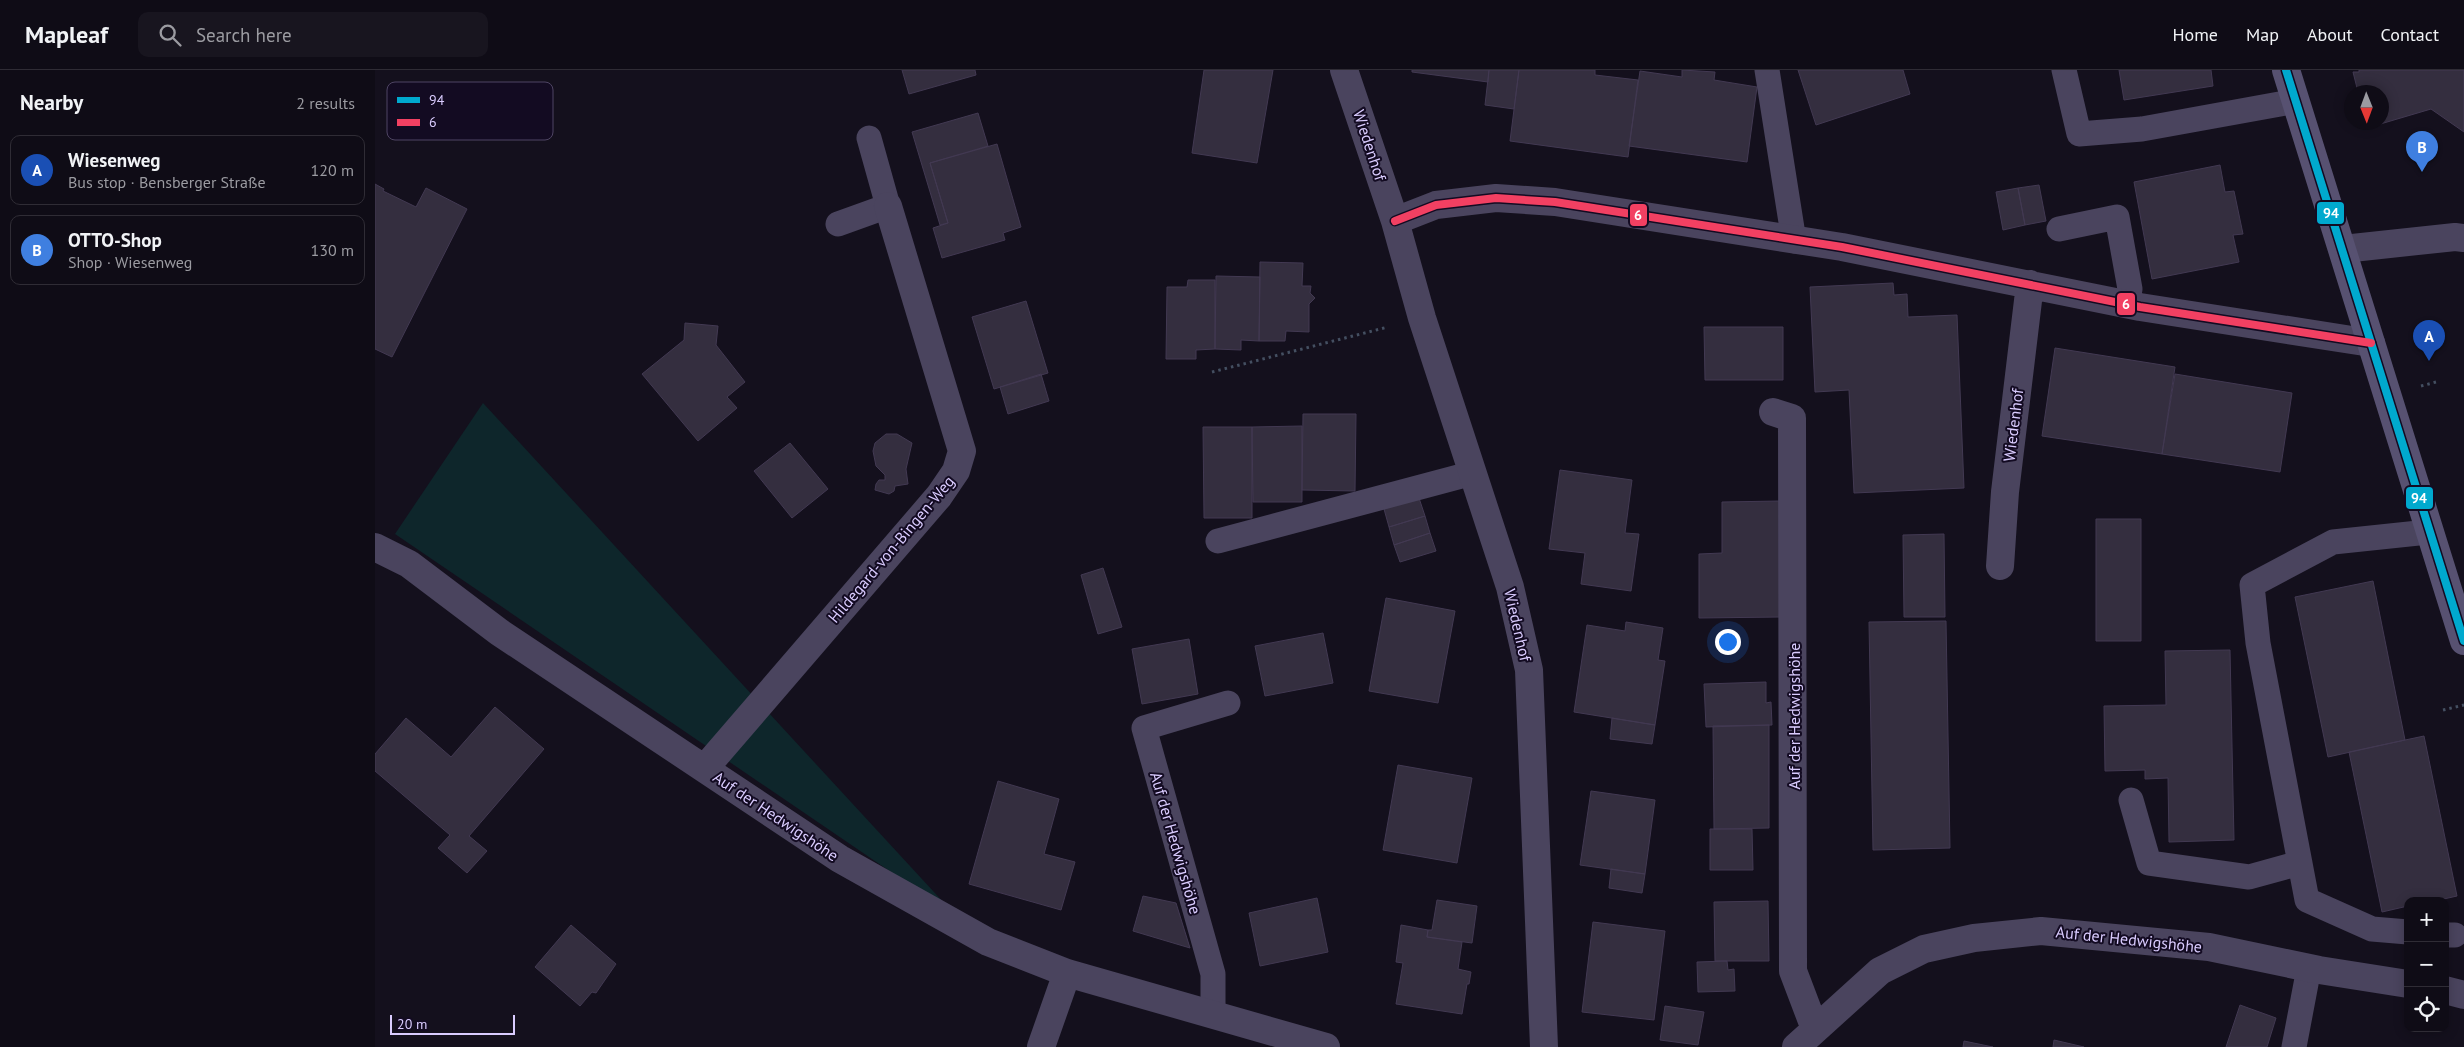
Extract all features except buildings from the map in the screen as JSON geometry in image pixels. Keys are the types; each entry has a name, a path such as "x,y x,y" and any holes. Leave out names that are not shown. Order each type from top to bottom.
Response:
{"main road":[{"path":"2286,70 2464,640"}],"street":[{"name":"Wiedenhof","path":"1344,70 1395,221 1422,318 1510,587 1529,670 1545,1047"},
{"path":"1395,221 1436,205 1497,198 1555,202 1794,241 1842,247 2127,305 2371,343"},
{"name":"Hildegard-von-Bingen-Weg","path":"705,768 939,496 956,471 962,451 888,206"},
{"path":"2343,249 2461,233"},
{"name":"Wiedenhof","path":"2000,566 2005,492 2030,284"},
{"name":"Auf der Hedwigshöhe","path":"1773,412 1792,418 1793,970 1805,1038"},
{"name":"Auf der Hedwigshöhe","path":"375,547 409,564 499,632 840,859 988,942 1067,974 1326,1047"},
{"name":"Auf der Hedwigshöhe","path":"1805,1038 1880,971 1924,950 1974,938 2041,931 2209,947 2309,968 2404,983"},
{"path":"1041,1047 1067,974"},
{"path":"2449,991 2464,995"}],"lane":[{"path":"1767,70 1794,241"},
{"path":"2064,70 2079,134 2142,129 2296,101"},
{"path":"838,224 888,206 869,138"},
{"path":"2059,230 2117,217 2130,289 2127,305"},
{"path":"1218,541 1473,473"},
{"path":"2404,932 2372,929 2307,900 2258,643 2252,585 2333,542 2429,532"},
{"name":"Auf der Hedwigshöhe","path":"1213,1015 1213,974 1144,728 1228,703"},
{"path":"2131,800 2149,863 2249,877 2300,863"},
{"path":"2294,1047 2309,968"}],"path":[{"path":"1212,372 1422,318"},
{"path":"2443,710 2464,705"}],"green space":[{"path":"483,403 957,917 395,534"}],"transit line":[{"name":"94","path":"2286,70 2464,641"},
{"name":"6","path":"1395,221 1436,205 1496,198 1555,202 1842,247 2140,307 2371,343"}],"place":[{"name":"OTTO-Shop","path":"2422,172"},
{"name":"Wiesenweg","path":"2429,361"}]}
